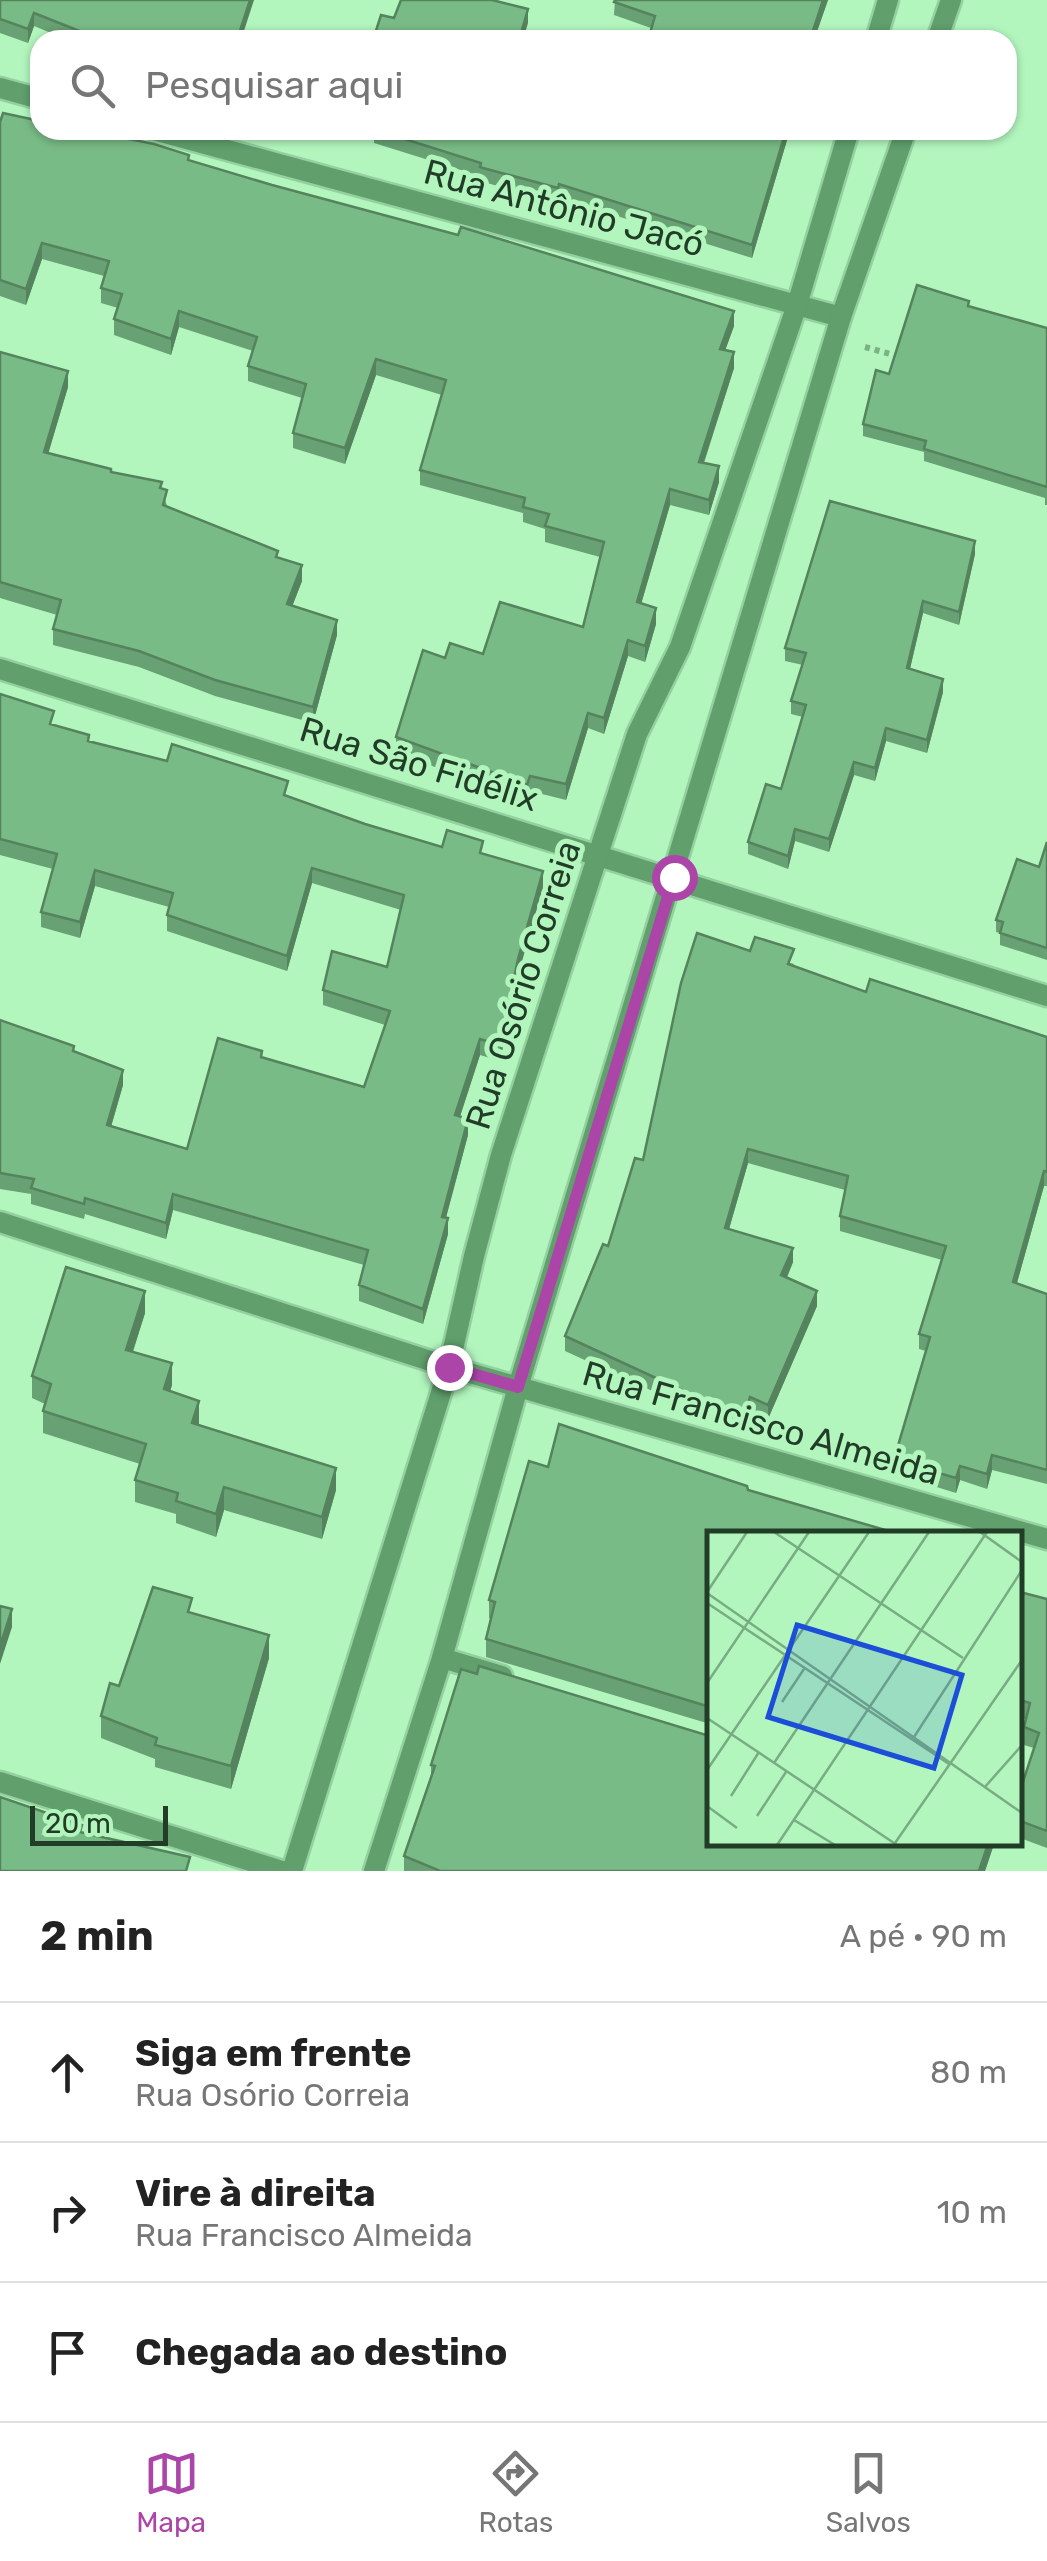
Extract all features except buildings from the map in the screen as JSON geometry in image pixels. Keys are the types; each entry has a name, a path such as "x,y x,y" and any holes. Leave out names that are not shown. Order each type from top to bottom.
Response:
{"street":[{"path":"879,30 888,0"},
{"path":"940,30 950,0"},
{"path":"0,88 30,96"},
{"name":"Rua Antônio Jacó","path":"191,140 842,317"},
{"name":"Rua Osório Correia","path":"292,1871 449,1367 501,1155 637,734 680,647 797,306 846,140"},
{"path":"374,1871 442,1658 518,1387 842,317 903,140"},
{"name":"Rua São Fidélix","path":"0,670 1047,996"},
{"name":"Rua Francisco Almeida","path":"0,1222 449,1367 1016,1531"},
{"name":"Rua Francisco Almeida","path":"1022,1533 1047,1540"},
{"path":"442,1658 518,1681"},
{"path":"0,1782 282,1871"}],"path":[{"path":"836,339 912,360"}],"route":[{"path":"449,1367 518,1387 674,877"}]}
